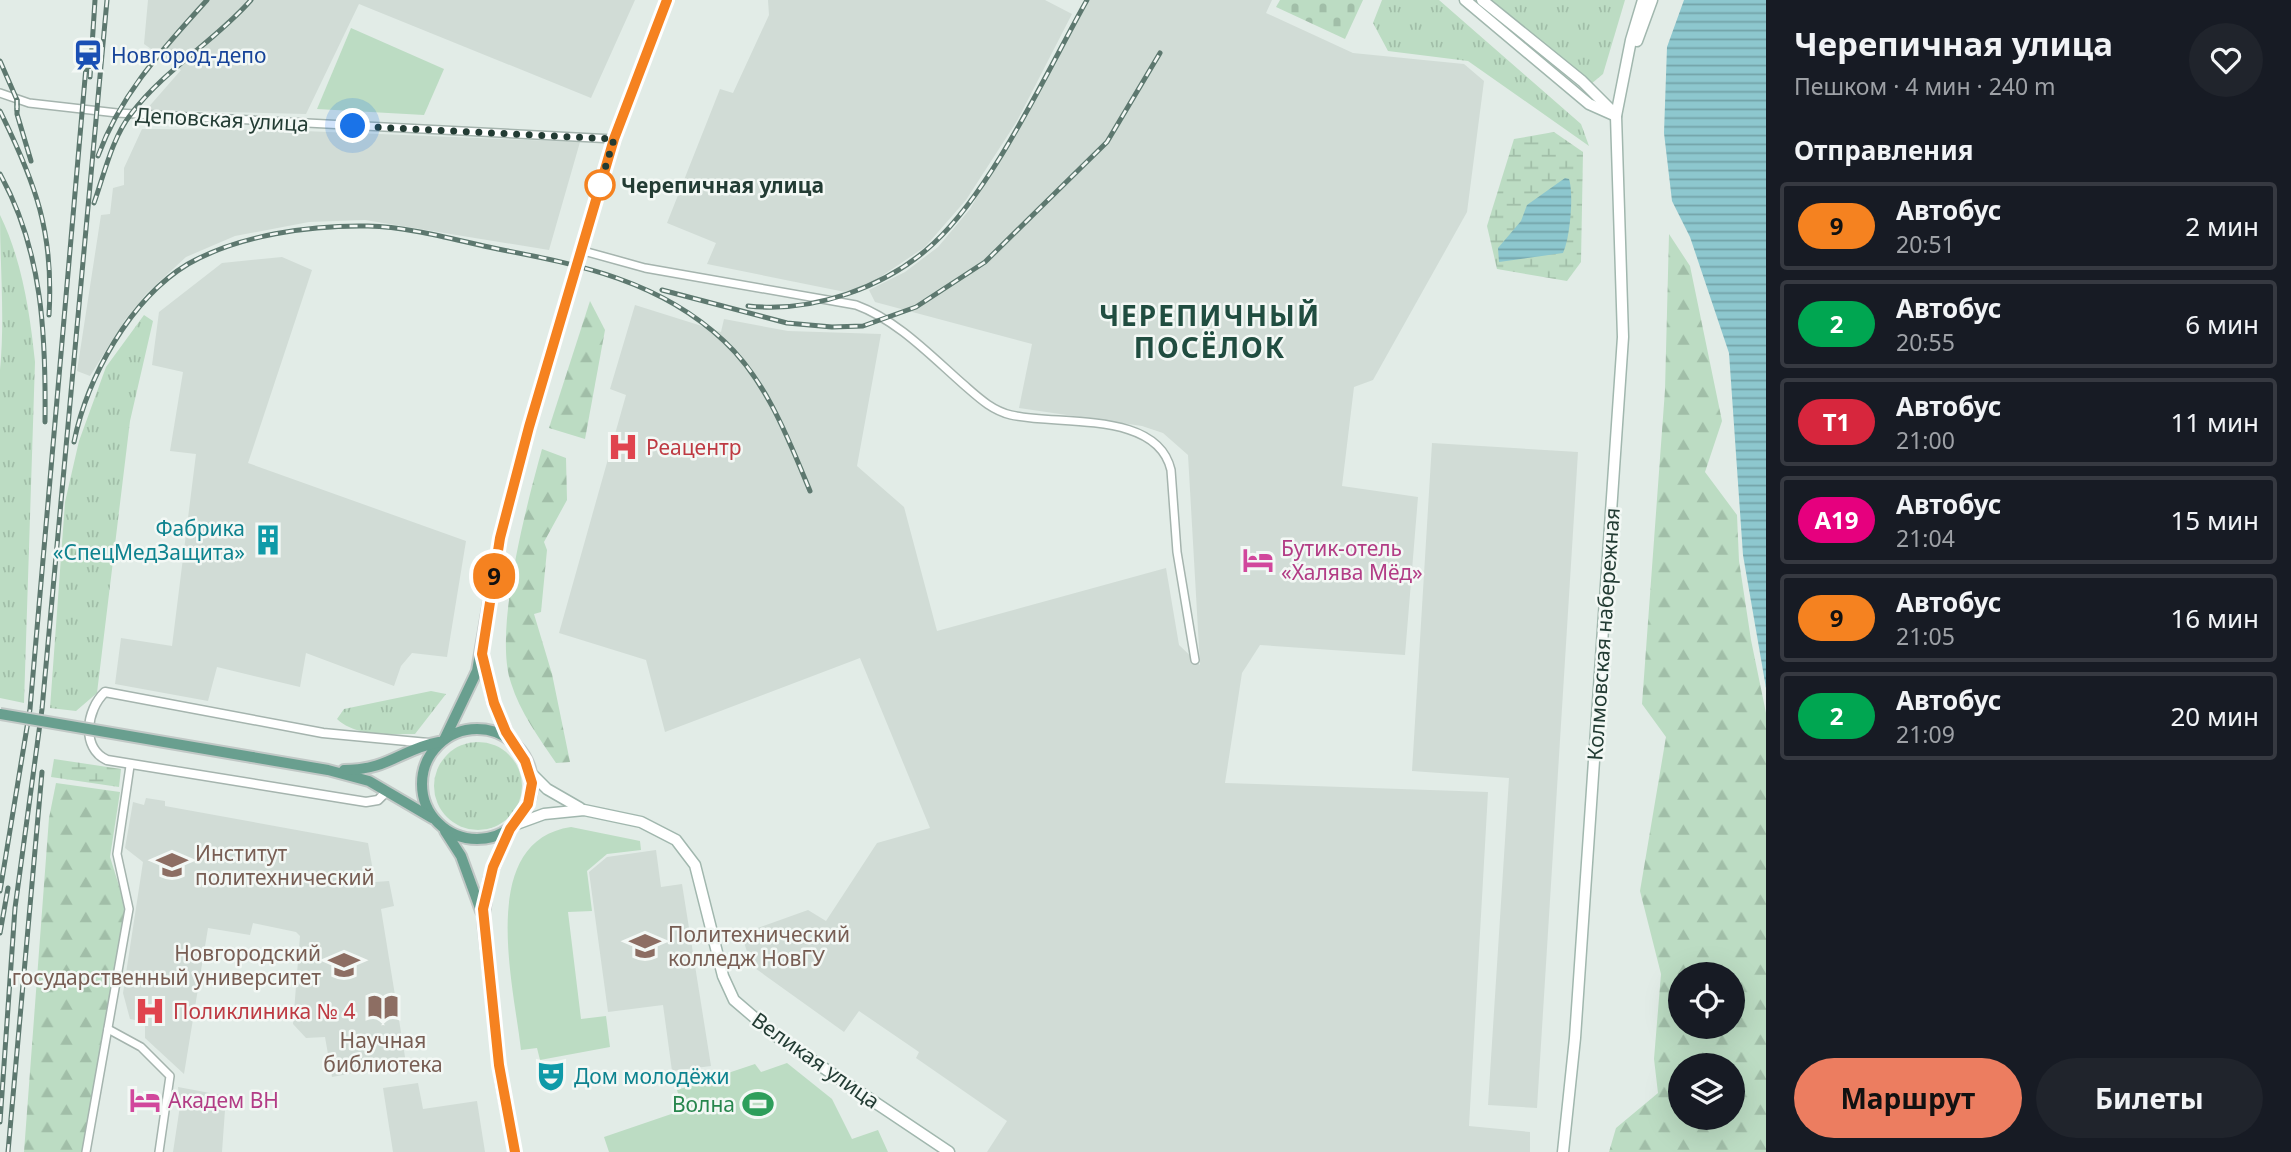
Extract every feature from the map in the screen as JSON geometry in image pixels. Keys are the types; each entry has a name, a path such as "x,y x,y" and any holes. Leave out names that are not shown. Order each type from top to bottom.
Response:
{"main road":[{"path":"515,1152 500,1073 483,921 469,875 425,799 424,780 428,759 473,681 482,654 507,508 614,139 667,0"},
{"path":"1465,0 1589,104 1616,116"},
{"path":"1482,0 1582,81 1616,116"},
{"name":"Колмовская набережная","path":"1563,1152 1575,1038 1623,337 1616,116 1631,40 1643,0"},
{"name":"Колмовская набережная","path":"1616,116 1629,62 1652,0"},
{"path":"482,654 494,703 529,771 547,789 584,810"},
{"path":"0,714 328,770 369,781 459,836 480,840 544,814 584,810"},
{"path":"328,770 374,768 439,741 479,729 499,734 514,746"},
{"path":"483,921 489,879 512,827 528,804 532,783 529,771"},
{"name":"Великая улица","path":"584,810 641,822 668,834 684,847 695,866 723,976 734,1000 776,1036 949,1152"}],"street":[{"name":"Деповская улица","path":"0,93 29,103 107,112 614,139"},
{"path":"580,250 645,268 856,305 873,312 902,331 989,406 1010,415 1123,428 1153,440 1168,458 1171,470 1177,552 1195,660"},
{"path":"387,791 378,800 366,802 130,766 99,757 90,745 94,705 105,692 323,733 439,741"},
{"path":"86,1152 130,909 117,854 130,766"},
{"path":"108,1029 141,1047 170,1076 159,1152"}],"shaded area":[{"path":"148,0 635,0 591,98 359,4 306,114 146,110 181,70 144,44"},
{"path":"768,0 1045,0 1072,14 1017,121 966,200 925,247 855,294 707,264 716,243 667,223 720,89 733,93 769,15"},
{"path":"1090,0 1272,0 1266,13 1353,53 1464,64 1484,81 1467,212 1373,380 1354,387 1342,486 1418,497 1405,655 1260,645 1242,673 1225,783 1488,792 1469,1126 1530,1132 1530,1152 987,1152 1007,1121 916,1058 919,1052 859,1011 844,1032 752,966 741,934 808,910 826,921 877,843 930,828 860,658 665,732 646,660 559,633 626,395 610,389 635,305 721,332 724,319 788,331 881,334 857,466 904,507 937,631 1166,568 1179,645 1200,665 1188,455 1163,433 1142,426 1019,408 1032,344 875,302 869,290 905,272 938,247 970,209"},
{"path":"142,129 278,130 580,142 549,250 365,220 309,222 235,236 186,257 147,293 125,320 90,376 77,371 101,215 110,214 113,188 124,185 124,168"},
{"path":"282,257 312,270 248,463 466,541 447,657 412,653 401,666 394,686 306,653 300,687 217,667 208,701 115,684 121,638 172,646 196,454 170,451 183,372 152,365 159,312 222,263"},
{"path":"1432,443 1578,452 1537,1108 1488,1105 1509,778 1412,771"},
{"name":"Новгородский государственный университет","path":"146,798 165,801 165,806 368,843 375,882 389,881 394,906 381,909 406,1063 332,1077 325,1037 306,1038 293,1024 300,936 296,932 253,923 250,935 208,928 184,1074 145,1038 145,1022 130,1019 123,993 143,862 125,848 133,802 144,805"},
{"name":"Политехнический колледж НовГУ","path":"656,850 661,887 682,884 711,1066 672,1071 663,1005 608,1012 589,872 607,857"},
{"path":"418,1083 423,1109 477,1101 485,1152 393,1152 383,1088"},
{"path":"178,1087 226,1096 222,1152 173,1152 180,1106"}],"green space":[{"path":"1280,0 1363,0 1345,39 1276,7"},
{"path":"1382,0 1439,0 1581,124 1589,146 1468,61 1388,51 1373,23"},
{"path":"1489,0 1625,0 1603,74 1591,84"},
{"path":"351,28 444,69 424,115 317,109"},
{"path":"1554,132 1583,152 1581,262 1567,281 1497,269 1487,226 1514,139"},
{"path":"0,215 14,250 24,287 35,362 24,703 0,698"},
{"path":"1669,234 1690,266 1722,421 1705,472 1737,515 1739,561 1766,713 1766,1152 1609,1152 1616,1128 1658,1093 1654,1059 1661,974 1640,891 1666,737 1642,704 1665,390"},
{"path":"590,301 605,330 585,439 549,428"},
{"path":"144,315 153,321 130,421 97,693 76,711 50,708 65,502 79,441 106,367"},
{"path":"542,449 566,458 567,500 544,542 547,550 541,612 534,614 552,674 570,762 556,763 519,704 511,683 507,660 506,632 514,567"},
{"path":"431,691 446,694 415,734 363,732 337,719 344,709"},
{"path":"469,742 487,742 503,749 515,761 522,777 522,795 515,811 503,823 487,830 469,830 453,823 441,811 434,795 434,777 441,761 453,749"},
{"path":"54,759 121,769 119,787 51,777"},
{"path":"56,783 120,792 110,857 126,908 82,1152 24,1152 49,818"},
{"path":"571,827 640,841 641,850 607,854 587,871 592,911 568,912 581,1019 606,1016 610,1047 540,1060 537,1048 521,1050 509,955 508,920 512,887 522,859 541,838"},
{"name":"Волна","path":"787,1063 832,1099 852,1139 878,1130 888,1152 609,1152 604,1137 683,1110 677,1090 755,1064 761,1072"}],"water":[{"path":"1684,0 1766,0 1766,688 1743,555 1729,353 1690,237 1672,201 1664,133 1667,47"},
{"path":"1565,178 1569,179 1571,205 1568,238 1563,253 1499,262 1498,248 1521,221 1527,205"}],"railway":[{"path":"90,77 95,0"},
{"path":"0,1122 15,908 42,709 107,0"},
{"path":"98,156 107,133 131,92 159,54 207,0"},
{"path":"94,203 114,145 131,114 159,83 251,0"},
{"path":"748,306 797,305 847,294 894,273 934,243 956,219 998,161 1087,0"},
{"path":"662,290 787,323 832,327 863,326 916,307 985,262 1107,142 1160,53"},
{"path":"0,61 17,100 17,110"},
{"path":"0,891 30,709 86,67"},
{"path":"17,100 17,114 31,161"},
{"path":"0,111 24,162 40,210 49,259 49,315"},
{"path":"0,174 25,233 39,295 43,326 45,422"},
{"path":"74,442 89,392 114,342 148,298 167,279 188,264 229,246 275,234 323,227 384,227 433,234 589,269 646,290 699,320 724,341 752,373 774,411 810,491"},
{"path":"8,1152 42,772"},
{"path":"0,933 8,888"}],"bus line":[{"name":"9","path":"515,1152 499,1065 483,909 493,867 510,829 524,814 532,783 525,761 506,732 494,703 482,654 500,538 529,427 614,139 667,0"}],"place":[{"name":"Новгород-депо","path":"88,55"},
{"name":"Черепичная улица","path":"600,185"},
{"name":"Реацентр","path":"623,447"},
{"name":"Фабрика «СпецМедЗащита»","path":"268,540"},
{"name":"Бутик-отель «Халява Мёд»","path":"1258,560"},
{"name":"Институт политехнический","path":"172,865"},
{"name":"Политехнический колледж НовГУ","path":"645,946"},
{"name":"Новгородский государственный университет","path":"344,965"},
{"name":"Научная библиотека","path":"383,1007"},
{"name":"Поликлиника № 4","path":"150,1011"},
{"name":"Дом молодёжи","path":"551,1076"},
{"name":"Академ ВН","path":"145,1100"},
{"name":"Волна","path":"758,1104"}],"district":[{"name":"ЧЕРЕПИЧНЫЙ ПОСЁЛОК","path":"1210,331"}],"route":[{"path":"353,126 614,139 600,185"}]}
